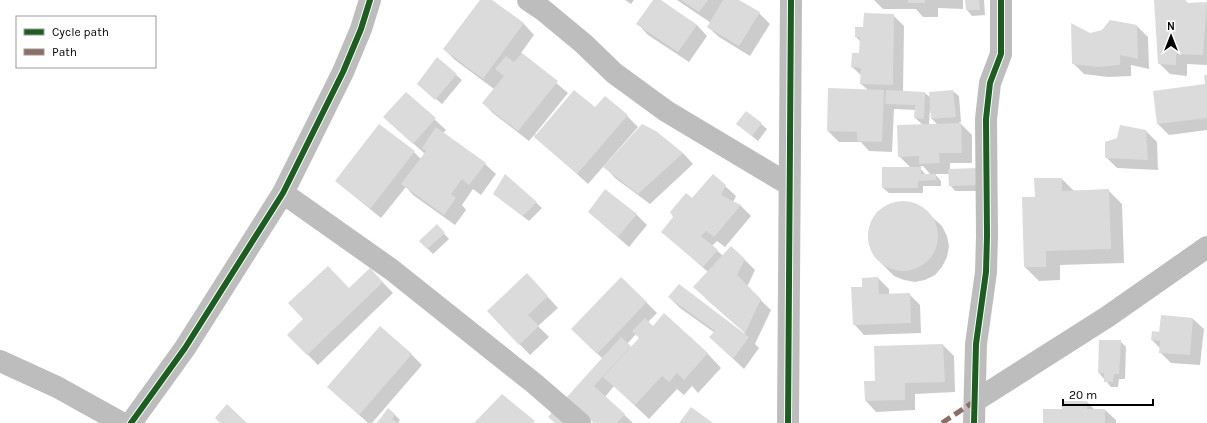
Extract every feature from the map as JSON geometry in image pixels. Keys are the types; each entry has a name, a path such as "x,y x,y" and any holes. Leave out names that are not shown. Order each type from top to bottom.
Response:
{"street":[{"path":"131,423 185,348 283,193 343,72 361,29 370,0"},
{"path":"528,0 544,10 584,44 614,73 666,111 788,184"},
{"path":"788,423 788,184 791,0"},
{"path":"974,423 976,344 986,272 986,119 990,83 1001,54 1001,0"},
{"path":"283,193 392,270 535,384 580,423"},
{"path":"975,401 1107,317 1207,247"},
{"path":"0,361 57,387 122,423"}],"building":[{"path":"480,0 492,0 524,23 483,79 443,49"},
{"path":"653,0 661,0 697,25 678,52 636,24"},
{"path":"681,0 708,0 699,12"},
{"path":"723,0 739,0 760,12 739,46 707,27"},
{"path":"908,0 925,0 925,3 908,3"},
{"path":"965,0 979,0 980,10 966,10"},
{"path":"1154,0 1185,0 1187,3 1207,2 1203,55 1176,54 1176,65 1158,64"},
{"path":"864,13 894,14 893,85 860,84 861,68 851,67 852,53 859,53 860,37 855,37 855,27 863,27"},
{"path":"1110,20 1137,25 1138,59 1120,55 1120,65 1097,67 1072,64 1071,23 1090,33 1102,30"},
{"path":"522,53 558,81 518,131 482,103 504,76 495,69 506,56 514,62"},
{"path":"437,57 457,74 435,100 417,84"},
{"path":"1204,75 1207,75 1207,118 1157,124 1153,91 1205,84"},
{"path":"828,88 884,90 882,142 857,141 857,132 827,131"},
{"path":"574,90 595,107 605,96 628,115 577,174 534,137"},
{"path":"886,90 925,92 924,119 914,118 915,105 885,104"},
{"path":"953,90 956,117 931,119 929,92"},
{"path":"406,92 436,118 413,144 383,117"},
{"path":"746,111 762,123 752,136 736,124"},
{"path":"961,123 962,153 939,153 940,163 919,164 919,156 898,157 897,125"},
{"path":"379,124 415,151 370,209 335,181"},
{"path":"642,124 656,131 683,153 638,194 603,167"},
{"path":"1120,125 1146,130 1148,160 1105,158 1105,142 1117,138"},
{"path":"436,127 486,163 469,185 462,179 451,194 456,198 444,215 401,184 426,151 422,148"},
{"path":"882,167 921,167 921,174 936,174 936,180 918,181 918,188 882,188"},
{"path":"979,168 979,185 949,186 948,169"},
{"path":"505,174 537,202 523,216 493,194"},
{"path":"713,174 726,185 721,195 741,205 714,237 706,231 701,236 718,250 703,267 661,232 673,217 670,212 686,193 692,198"},
{"path":"1034,178 1062,178 1062,191 1109,189 1111,249 1046,251 1046,267 1024,267 1022,197 1035,197"},
{"path":"605,189 637,214 618,237 588,212"},
{"path":"896,201 910,201 923,206 933,216 938,229 938,243 933,256 923,266 910,271 896,271 883,266 873,256 868,243 868,229 873,216 883,206"},
{"path":"437,224 445,233 427,249 419,241"},
{"path":"731,246 745,259 737,275 761,299 745,333 693,287"},
{"path":"328,266 349,288 370,268 383,282 307,355 287,335 303,319 288,303"},
{"path":"527,273 548,296 528,315 539,326 519,345 487,311"},
{"path":"621,277 647,302 597,354 571,329"},
{"path":"878,277 879,294 910,293 911,323 853,325 851,287 862,287 862,278"},
{"path":"679,284 749,337 733,359 709,337 715,331 668,297"},
{"path":"664,313 708,353 684,380 677,373 669,382 662,376 635,405 603,377 639,338 632,331 645,318 653,326"},
{"path":"1161,315 1193,318 1190,355 1159,353 1160,341 1151,340 1152,331 1159,332"},
{"path":"380,326 412,354 359,415 327,387"},
{"path":"621,337 631,346 594,386 625,414 617,423 594,423 566,398"},
{"path":"1099,340 1121,340 1119,374 1114,374 1113,382 1104,382 1104,373 1098,373"},
{"path":"943,344 945,382 905,383 905,400 865,401 864,381 875,381 874,346"},
{"path":"502,394 535,421 533,423 474,423"},
{"path":"1062,401 1087,401 1087,409 1105,409 1105,423 1043,423 1043,409 1062,409"},
{"path":"227,404 247,423 220,423 215,418"},
{"path":"558,405 578,423 555,423 548,417"},
{"path":"691,407 713,423 679,423"},
{"path":"388,408 395,414 392,419 398,423 377,423"}],"marked path":[{"path":"942,423 975,401"}],"cycle path":[{"path":"131,423 185,348 283,193 343,72 361,29 370,0"},
{"path":"788,423 791,0"},
{"path":"974,423 976,344 986,272 986,119 990,83 1001,54 1001,0"}]}
